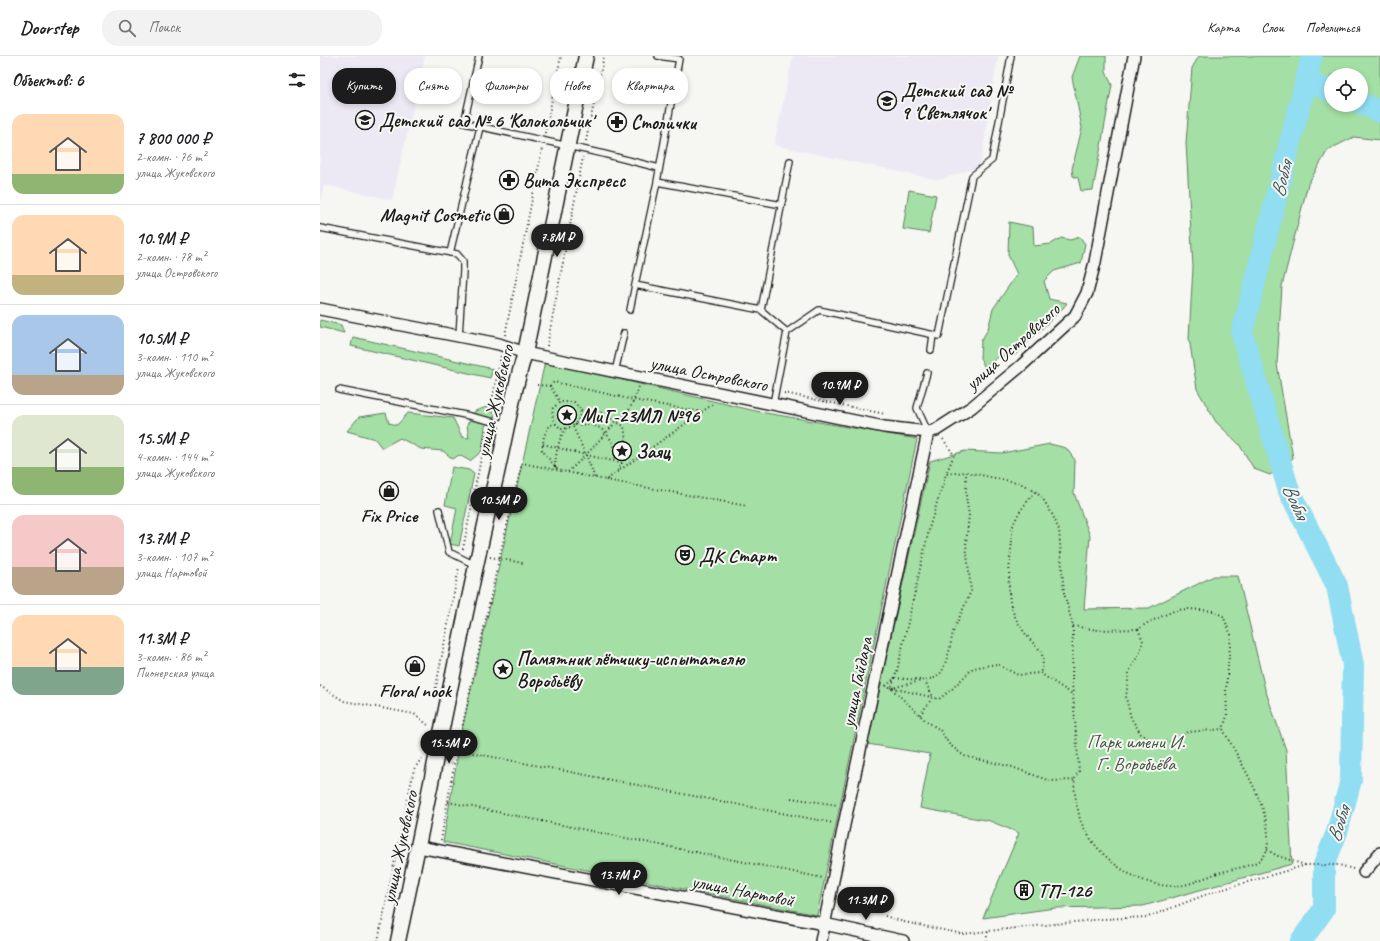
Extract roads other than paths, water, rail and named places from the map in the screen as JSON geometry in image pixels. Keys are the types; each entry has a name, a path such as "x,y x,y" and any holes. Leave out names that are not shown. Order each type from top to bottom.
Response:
{"street":[{"name":"улица Жуковского","path":"398,941 476,565 518,375 525,353 586,56"},
{"name":"улица Островского","path":"320,309 503,345 525,353 884,427 932,431 972,406 1022,365 1075,316 1087,293 1095,262 1134,56"},
{"name":"улица Гайдара","path":"821,941 848,806 932,431"},
{"name":"улица Нартовой","path":"418,846 824,924 903,941"},
{"path":"1364,872 1380,853"}],"lane":[{"path":"479,56 464,123 584,151 604,154 659,168"},
{"path":"630,310 657,182 679,59 658,56"},
{"path":"772,404 787,332 819,310 938,336 972,176 992,160 1011,56"},
{"path":"450,253 480,127"},
{"path":"761,310 790,161"},
{"path":"657,182 782,205"},
{"path":"320,228 457,254 462,261 463,271 459,336"},
{"path":"636,285 761,310 787,332"},
{"path":"615,372 624,333"},
{"path":"931,350 933,334"},
{"path":"927,373 917,408 932,431"},
{"path":"339,390 508,425"},
{"path":"439,510 449,552 476,565"}],"waterway":[{"name":"Вобля","path":"1301,941 1324,909 1324,865 1337,832 1351,780 1353,665 1337,586 1289,491 1242,333 1312,56"},
{"path":"1305,81 1324,88"},
{"path":"1368,106 1380,112"}],"place":[{"name":"Детский сад № 9 'Светлячок'","path":"887,101"},
{"name":"Детский сад № 6 'Колокольчик'","path":"365,120"},
{"name":"Столички","path":"617,122"},
{"name":"Вита Экспресс","path":"509,180"},
{"name":"Magnit Cosmetic","path":"504,214"},
{"name":"МиГ-23МЛ №96","path":"567,415"},
{"name":"Заяц","path":"622,451"},
{"name":"Fix Price","path":"389,491"},
{"name":"ДК Старт","path":"685,555"},
{"name":"Floral nook","path":"415,666"},
{"name":"Памятник лётчику-испытателю Воробьёву","path":"503,669"},
{"name":"ТП-126","path":"1024,890"}],"park label":[{"name":"Парк имени И. Г. Воробьёва","path":"1136,752"}]}
